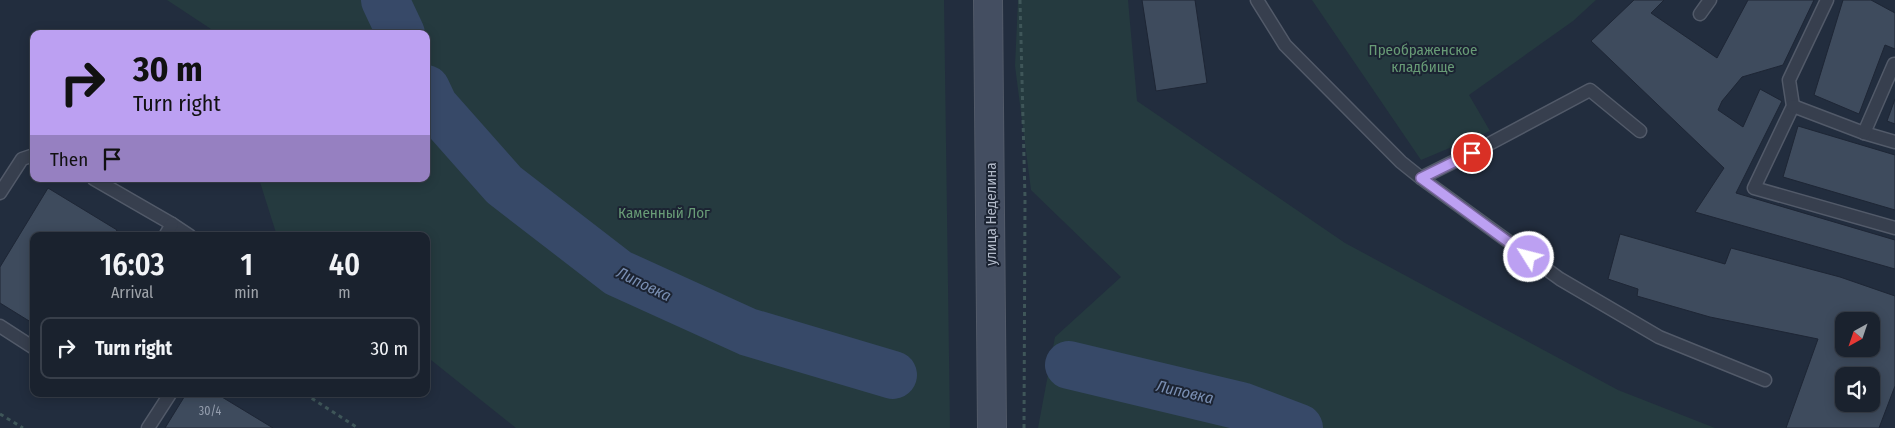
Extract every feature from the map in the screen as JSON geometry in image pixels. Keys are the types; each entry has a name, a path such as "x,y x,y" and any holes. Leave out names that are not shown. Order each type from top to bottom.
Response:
{"street":[{"name":"улица Неделина","path":"988,0 992,428"}],"lane":[{"path":"1257,0 1285,45 1401,162 1421,178 1560,280 1659,337 1765,380"},
{"path":"1700,14 1710,0"},
{"path":"1827,0 1790,80 1792,106 1754,188 1895,228"},
{"path":"1864,133 1894,64"},
{"path":"1421,178 1590,90 1640,131"},
{"path":"1792,106 1864,133 1895,142"},
{"path":"0,193 22,159 30,156"},
{"path":"99,182 184,232"},
{"path":"167,232 172,224"},
{"path":"0,326 30,345"},
{"path":"148,428 168,397"}],"path":[{"path":"1020,0 1025,198 1024,428"},
{"path":"310,397 358,428"},
{"path":"0,414 23,428"}],"green space":[{"name":"Каменный Лог","path":"167,0 944,0 950,428 516,428 430,359 430,232 276,232 260,182 430,182 430,30 212,30"},
{"path":"1018,0 1128,0 1137,101 1345,243 1618,390 1715,428 1038,428 1055,337 1121,277 1031,190 1015,66"},
{"name":"Преображенское кладбище","path":"1312,0 1596,0 1573,21 1469,95 1490,131 1421,160"}],"building":[{"path":"1142,0 1195,0 1207,83 1156,91"},
{"path":"1634,0 1664,0 1651,13 1717,58 1748,0 1814,0 1783,65 1742,77 1722,101 1718,110 1743,127 1760,89 1782,101 1736,193 1895,240 1895,269 1695,212 1724,168 1591,41"},
{"path":"1843,0 1871,0 1895,13 1895,49 1885,45 1859,114 1814,95"},
{"path":"1895,99 1895,124 1887,121"},
{"path":"1798,126 1895,155 1895,210 1783,177"},
{"path":"48,188 117,230 116,232 30,232 30,322 0,303 0,267"},
{"path":"1620,234 1725,264 1731,248 1840,277 1895,296 1895,386 1879,428 1786,428 1818,339 1710,317 1637,296 1638,289 1608,279"},
{"path":"184,397 222,397 273,428 165,428"}],"waterway":[{"name":"Липовка","path":"385,0 399,30"},
{"name":"Липовка","path":"430,98 434,106 504,185 618,273 748,332 893,375"},
{"name":"Липовка","path":"1069,365 1241,406 1299,428"}],"route":[{"path":"1472,153 1421,178 1529,257"}]}
